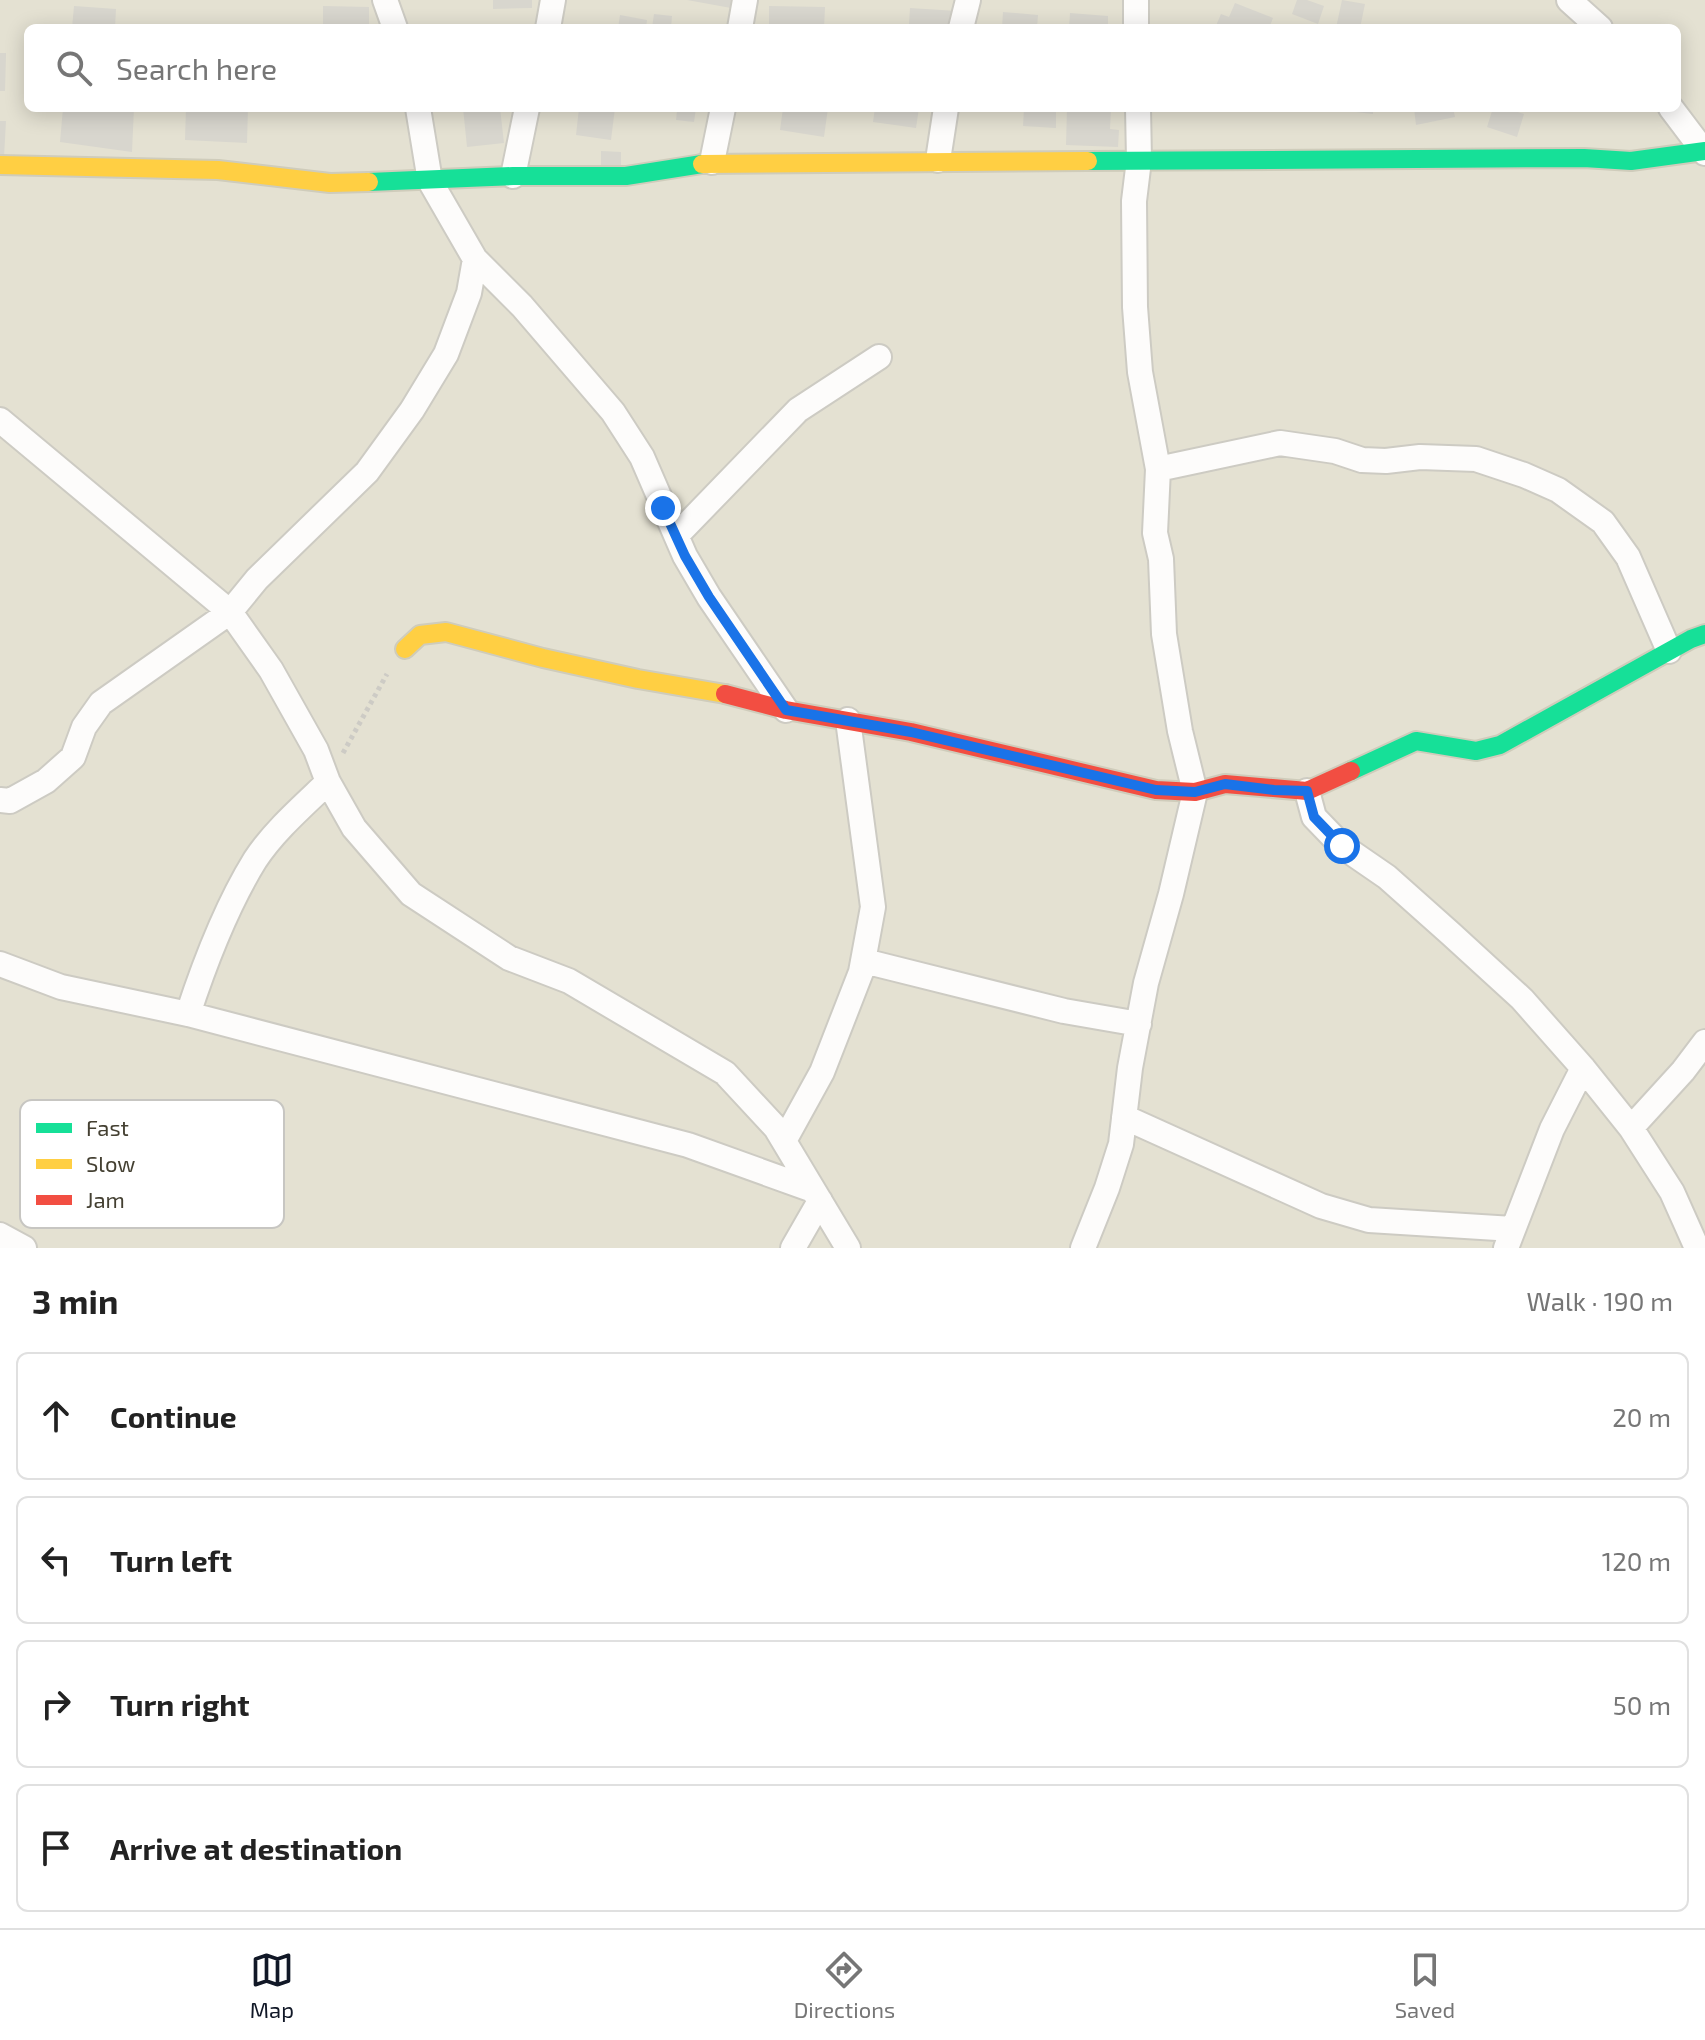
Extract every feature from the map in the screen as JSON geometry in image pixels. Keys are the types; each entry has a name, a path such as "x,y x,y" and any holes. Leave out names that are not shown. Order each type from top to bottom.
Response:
{"street":[{"path":"385,0 394,24"},
{"path":"549,24 553,0"},
{"path":"741,24 745,0"},
{"path":"962,24 968,0"},
{"path":"1136,0 1136,24"},
{"path":"1569,0 1596,24"},
{"path":"419,112 430,181 475,259 522,306 613,412 642,457 685,556 709,597 786,710"},
{"path":"513,176 526,112"},
{"path":"712,162 722,112"},
{"path":"938,160 945,112"},
{"path":"1083,1248 1121,1144 1130,1068 1146,983 1195,792 1180,731 1164,634 1161,559 1155,533 1158,469 1140,372 1135,307 1134,201 1139,160 1138,112"},
{"path":"0,165 218,170 330,183 513,176 626,176 712,162 1584,158 1631,161 1704,152 1674,112"},
{"path":"0,800 10,801 46,781 73,757 84,727 101,703 230,612 257,579 367,472 412,410 446,354 469,293 475,259"},
{"path":"677,535 798,410 879,357"},
{"path":"0,420 230,612 271,670 316,750 328,782 354,828 411,894 509,958 569,981 725,1073 776,1128 848,1248"},
{"path":"1158,469 1280,443 1335,451 1362,460 1420,457 1476,459 1524,475 1558,490 1603,522 1628,557 1669,651"},
{"path":"405,649 420,635 446,632 543,658 638,679 705,689 786,710 911,732 1156,790 1195,792 1225,784 1307,791 1416,741 1476,751 1500,745 1705,634"},
{"path":"784,1141 822,1072 864,961 873,907 848,720"},
{"path":"188,1014 221,928 256,858 328,782"},
{"path":"1307,791 1314,817 1342,846 1387,877 1522,999 1583,1068 1631,1128 1672,1192 1697,1248"},
{"path":"864,961 1064,1011 1139,1024"},
{"path":"0,964 61,987 188,1014 688,1145 816,1195"},
{"path":"1631,1128 1705,1042"},
{"path":"1124,1117 1321,1206 1369,1220 1510,1239 1552,1129 1583,1068"},
{"path":"793,1248 816,1195"},
{"path":"0,1235 24,1248"}],"path":[{"path":"328,782 385,677 405,649"}],"shaded area":[{"path":"0,0 1705,0 1705,1248 0,1248"}],"building":[{"path":"493,0 532,0 532,8 493,9"},
{"path":"687,0 732,0 731,8"},
{"path":"1297,0 1324,6 1318,24 1292,14"},
{"path":"1342,0 1365,4 1361,24 1337,24"},
{"path":"1235,3 1273,18 1271,24 1217,24 1221,14 1229,17"},
{"path":"74,6 116,9 115,24 72,24"},
{"path":"323,6 369,7 369,24 323,24"},
{"path":"769,6 825,7 824,24 769,24"},
{"path":"910,8 957,11 956,24 909,24"},
{"path":"1003,12 1038,15 1037,24 1002,24"},
{"path":"1070,13 1108,16 1108,24 1069,24"},
{"path":"654,14 672,16 671,24 653,24"},
{"path":"620,15 647,20 646,24 619,24"},
{"path":"0,53 6,53 5,91 0,91"},
{"path":"63,112 134,112 132,152 60,142"},
{"path":"186,112 248,112 247,143 185,140"},
{"path":"463,112 500,112 504,143 467,147"},
{"path":"579,112 614,112 611,140 576,135"},
{"path":"677,112 695,112 694,122 676,120"},
{"path":"782,112 827,112 824,137 780,130"},
{"path":"874,112 918,112 916,128 873,122"},
{"path":"1024,112 1056,112 1056,128 1023,126"},
{"path":"1067,112 1111,112 1110,129 1119,130 1118,147 1066,145"},
{"path":"1414,112 1454,112 1455,117 1416,125"},
{"path":"1492,112 1524,114 1517,137 1487,127"},
{"path":"0,121 6,121 4,157 0,157"},
{"path":"601,151 621,152 621,170 601,169"}],"traffic: fast":[{"path":"1088,161 1584,158 1631,161 1705,151"},
{"path":"369,182 513,176 626,176 702,164"},
{"path":"1351,771 1416,741 1476,751 1500,745 1705,634"}],"traffic: slow":[{"path":"702,164 1088,161"},
{"path":"0,165 218,170 330,183 369,182"},
{"path":"405,649 420,635 446,632 543,658 725,694"}],"traffic: jam":[{"path":"725,694 786,710 911,732 1156,790 1195,792 1225,784 1307,791 1351,771"}],"route":[{"path":"663,508 685,556 709,597 786,710 911,732 1156,790 1195,792 1225,784 1307,791 1314,817 1342,846"}]}
